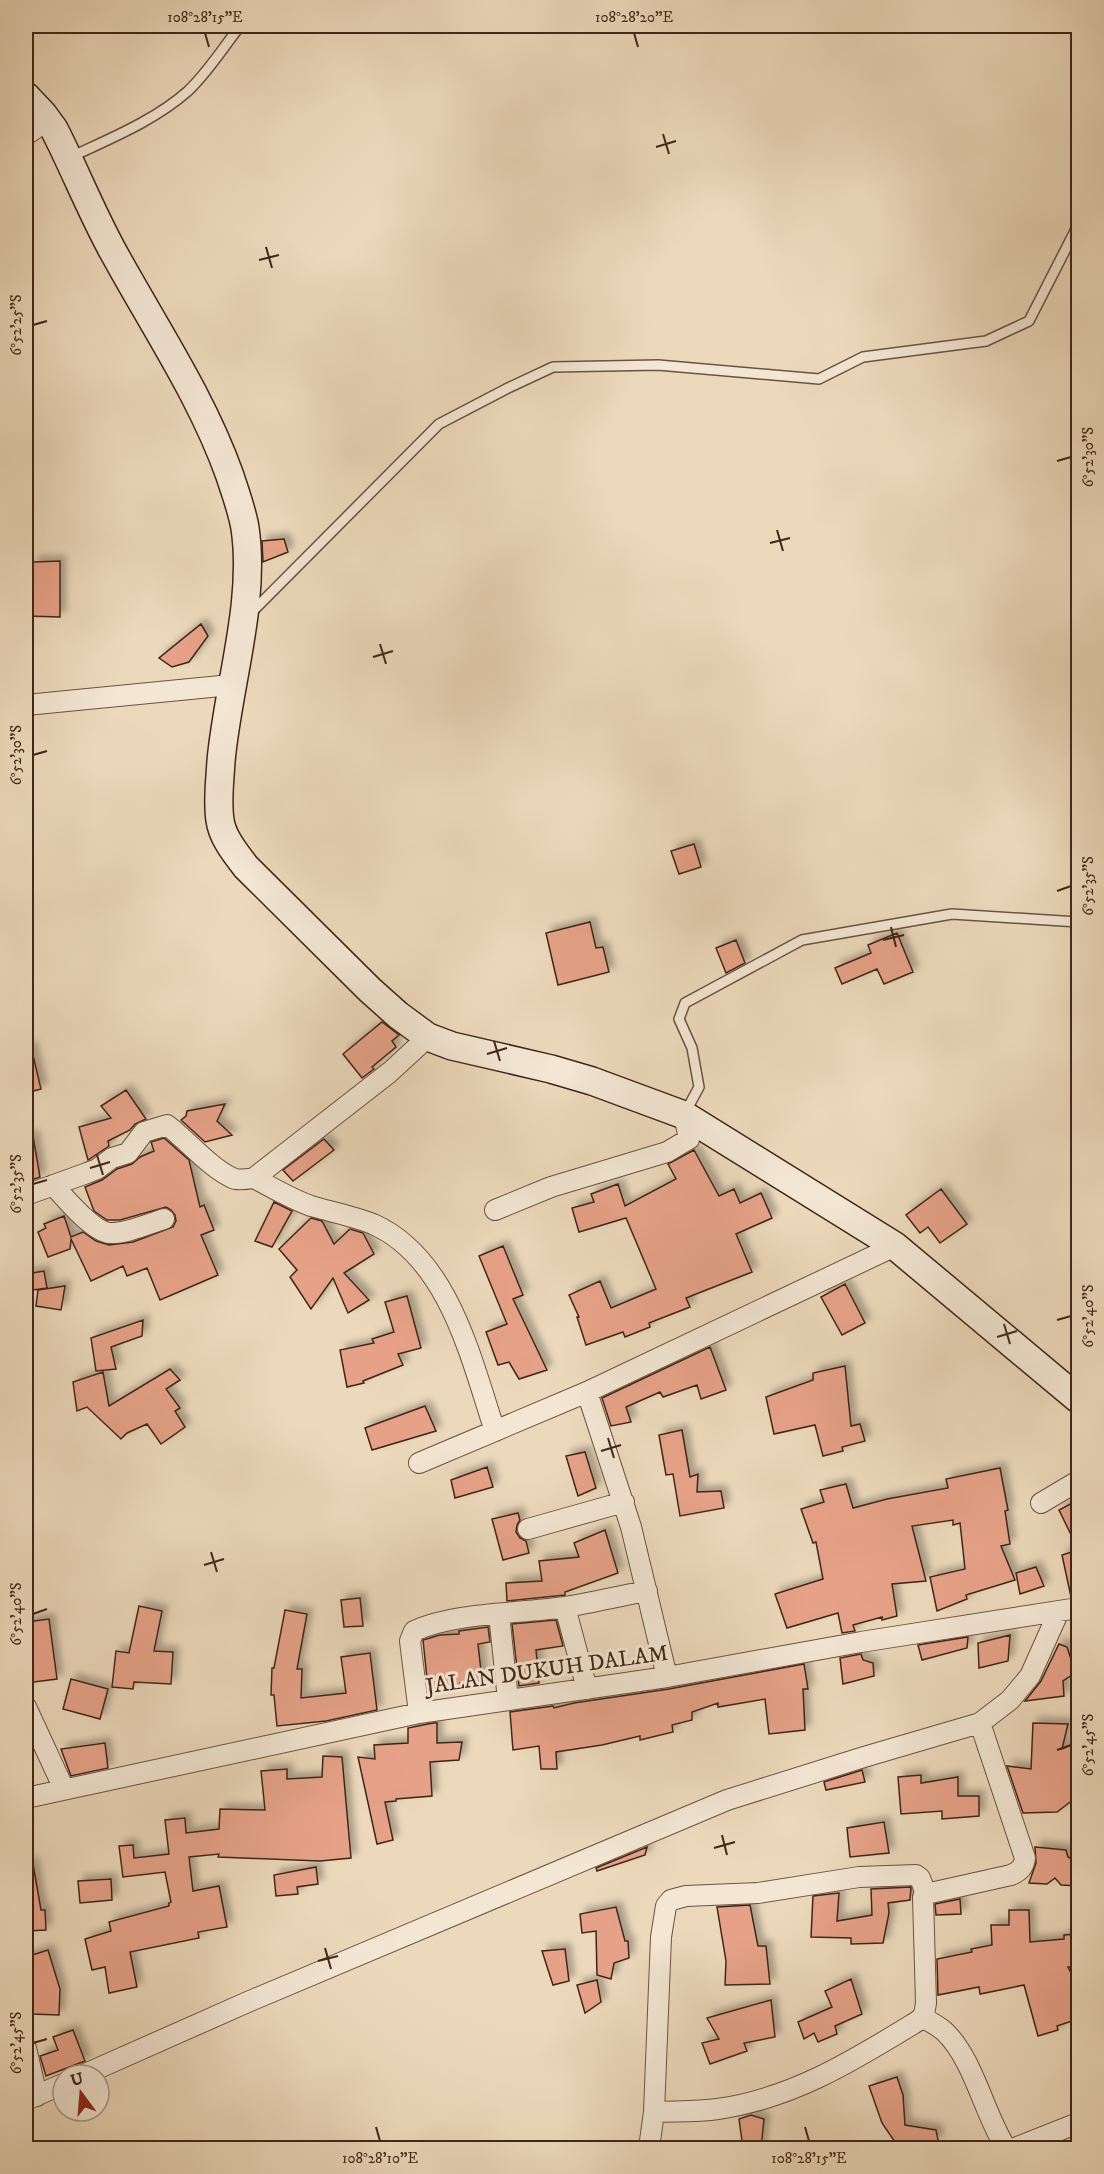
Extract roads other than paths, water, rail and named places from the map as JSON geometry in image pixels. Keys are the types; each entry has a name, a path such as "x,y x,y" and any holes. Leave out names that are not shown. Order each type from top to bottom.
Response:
{"street":[{"path":"26,96 48,120 69,158 114,254 185,378 213,433 244,526 247,571 219,794 220,822 234,850 261,883 370,990 428,1037 452,1046 592,1081 684,1115 895,1246 1078,1399"},
{"path":"26,135 48,120"},
{"path":"26,705 231,685"},
{"path":"26,1195 97,1169 112,1158 128,1153 144,1132 167,1125 213,1165 235,1179 254,1178 390,1072 428,1037"},
{"path":"495,1210 567,1181 626,1166 667,1152 690,1139 684,1115"},
{"path":"254,1178 293,1199 375,1225 405,1244 428,1270 448,1301 461,1330 495,1431"},
{"path":"53,1185 82,1215 104,1232 118,1232 164,1219"},
{"path":"419,1463 587,1392 895,1246"},
{"path":"587,1392 624,1502 667,1677"},
{"path":"1041,1503 1078,1480"},
{"path":"528,1529 624,1502"},
{"path":"419,1713 410,1641 414,1631 427,1625 565,1607 646,1591"},
{"path":"565,1607 587,1689"},
{"path":"110,2063 250,2001 727,1800 864,1756 980,1723 1010,1700 1030,1676 1069,1610"},
{"name":"JALAN DUKUH DALAM","path":"26,1798 419,1713 667,1677 861,1642 1069,1610"},
{"path":"498,1614 508,1700"},
{"path":"26,1707 64,1789"},
{"path":"654,2112 715,2110 773,2097 846,2065 924,2015 926,2003 922,1900 926,1894 1011,1875 1020,1871 1025,1864 1013,1819 980,1723"},
{"path":"649,2148 654,2112 661,1937 666,1906 671,1900 686,1896 758,1893 859,1877 916,1875 920,1878 926,1894"},
{"path":"922,2017 942,2030 957,2046 997,2134 1006,2148"},
{"path":"26,2048 31,2098 51,2089"},
{"path":"1015,2148 1078,2123"}],"lane":[{"path":"69,158 139,124 188,91 240,26"},
{"path":"242,622 440,424 508,388 553,368 658,365 819,379 863,357 986,341 1029,321 1078,225"},
{"path":"684,1115 699,1087 692,1048 679,1019 686,1003 802,940 952,914 1078,922"}]}
